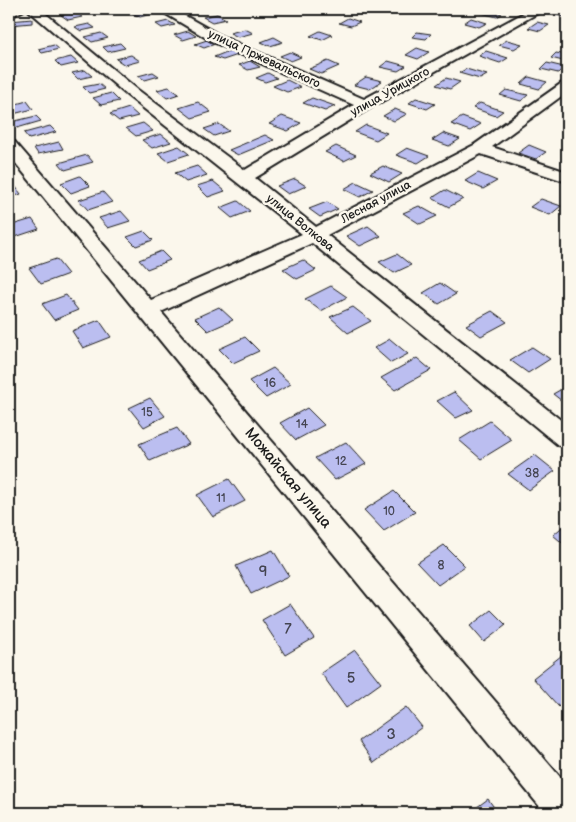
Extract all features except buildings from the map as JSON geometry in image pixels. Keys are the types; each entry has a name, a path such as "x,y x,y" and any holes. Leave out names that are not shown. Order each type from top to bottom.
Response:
{"street":[{"path":"9,14 20,9"},
{"name":"улица Волкова","path":"33,9 133,93 244,178 567,438"},
{"name":"улица Пржевальского","path":"165,9 217,39 365,105"},
{"name":"улица Урицкого","path":"244,178 365,105 539,9"},
{"name":"Лесная улица","path":"147,310 314,235 480,148 567,86"},
{"name":"Можайская улица","path":"9,145 567,812"},
{"path":"480,148 567,177"}]}
